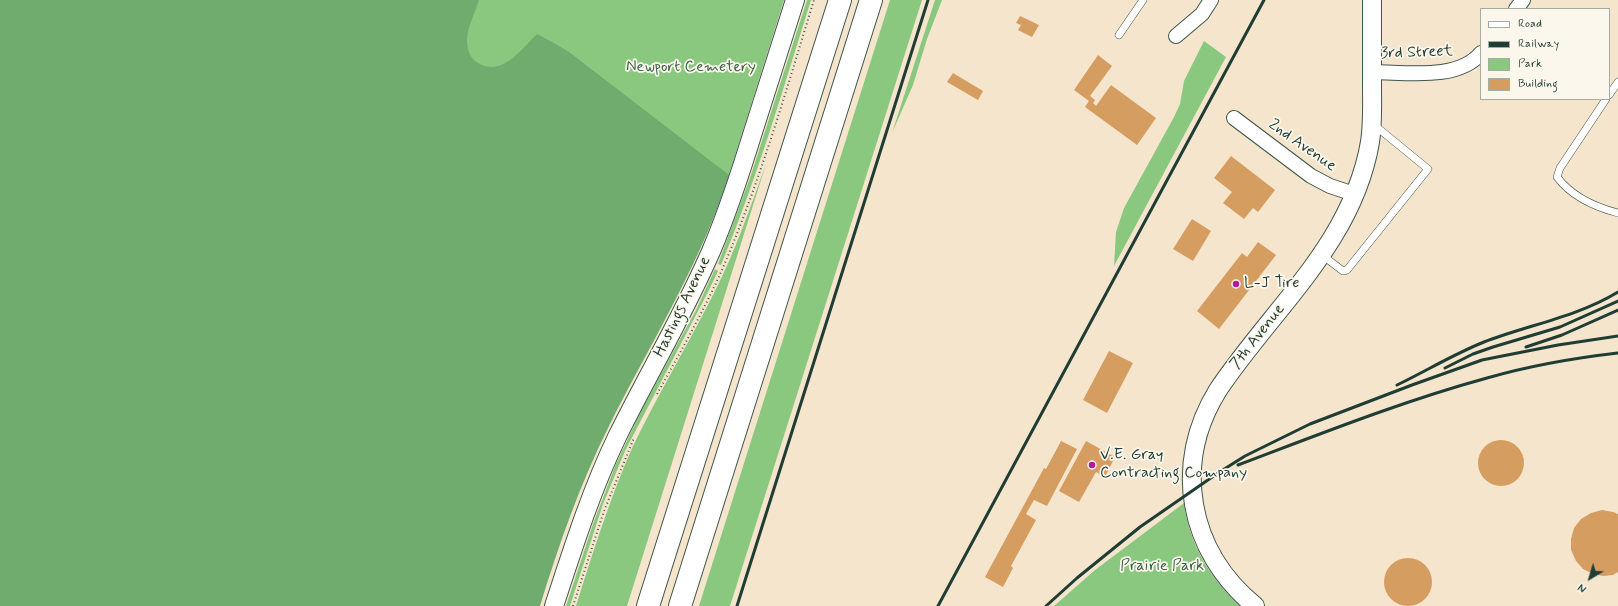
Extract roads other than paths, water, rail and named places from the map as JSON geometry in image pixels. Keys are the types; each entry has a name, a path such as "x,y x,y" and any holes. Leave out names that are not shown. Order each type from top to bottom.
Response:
{"highway":[{"path":"648,606 840,0"},
{"path":"680,606 871,0"},
{"path":"832,125 880,0"}],"street":[{"name":"Hastings Avenue","path":"554,606 581,523 607,458 631,408 687,302 724,219 795,0"},
{"path":"1176,36 1202,14 1211,0"},
{"name":"7th Avenue","path":"1255,606 1230,582 1212,556 1199,526 1192,492 1192,470 1196,442 1202,421 1210,403 1225,379 1322,255 1342,223 1360,183 1366,159 1372,122 1372,0"},
{"path":"1517,8 1523,0"},
{"name":"3rd Street","path":"1372,72 1453,71 1466,66 1480,54"},
{"name":"2nd Avenue","path":"1234,118 1311,176 1326,184 1354,194"}],"lane":[{"path":"1119,35 1143,0"},
{"path":"1610,94 1618,82"},
{"path":"1605,100 1563,163 1557,177 1563,184 1582,199 1598,208 1618,213"},
{"path":"1322,255 1343,271 1347,270 1428,169 1372,122"}],"railway":[{"path":"737,606 928,0"},
{"path":"938,606 1264,0"},
{"path":"1397,385 1484,342 1586,308 1618,292"},
{"path":"1445,368 1473,354 1560,327 1618,301"},
{"path":"1526,347 1562,335 1618,310"},
{"path":"1046,606 1077,578 1140,527 1218,473 1245,456 1310,424 1482,360 1558,345 1618,336"},
{"path":"1238,465 1362,418 1456,387 1535,366 1618,353"}],"place":[{"name":"L-J Tire","path":"1236,284"},
{"name":"V.E. Gray Contracting Company","path":"1092,465"}],"park label":[{"name":"Newport Cemetery","path":"691,68"},
{"name":"Prairie Park","path":"1162,567"}]}
